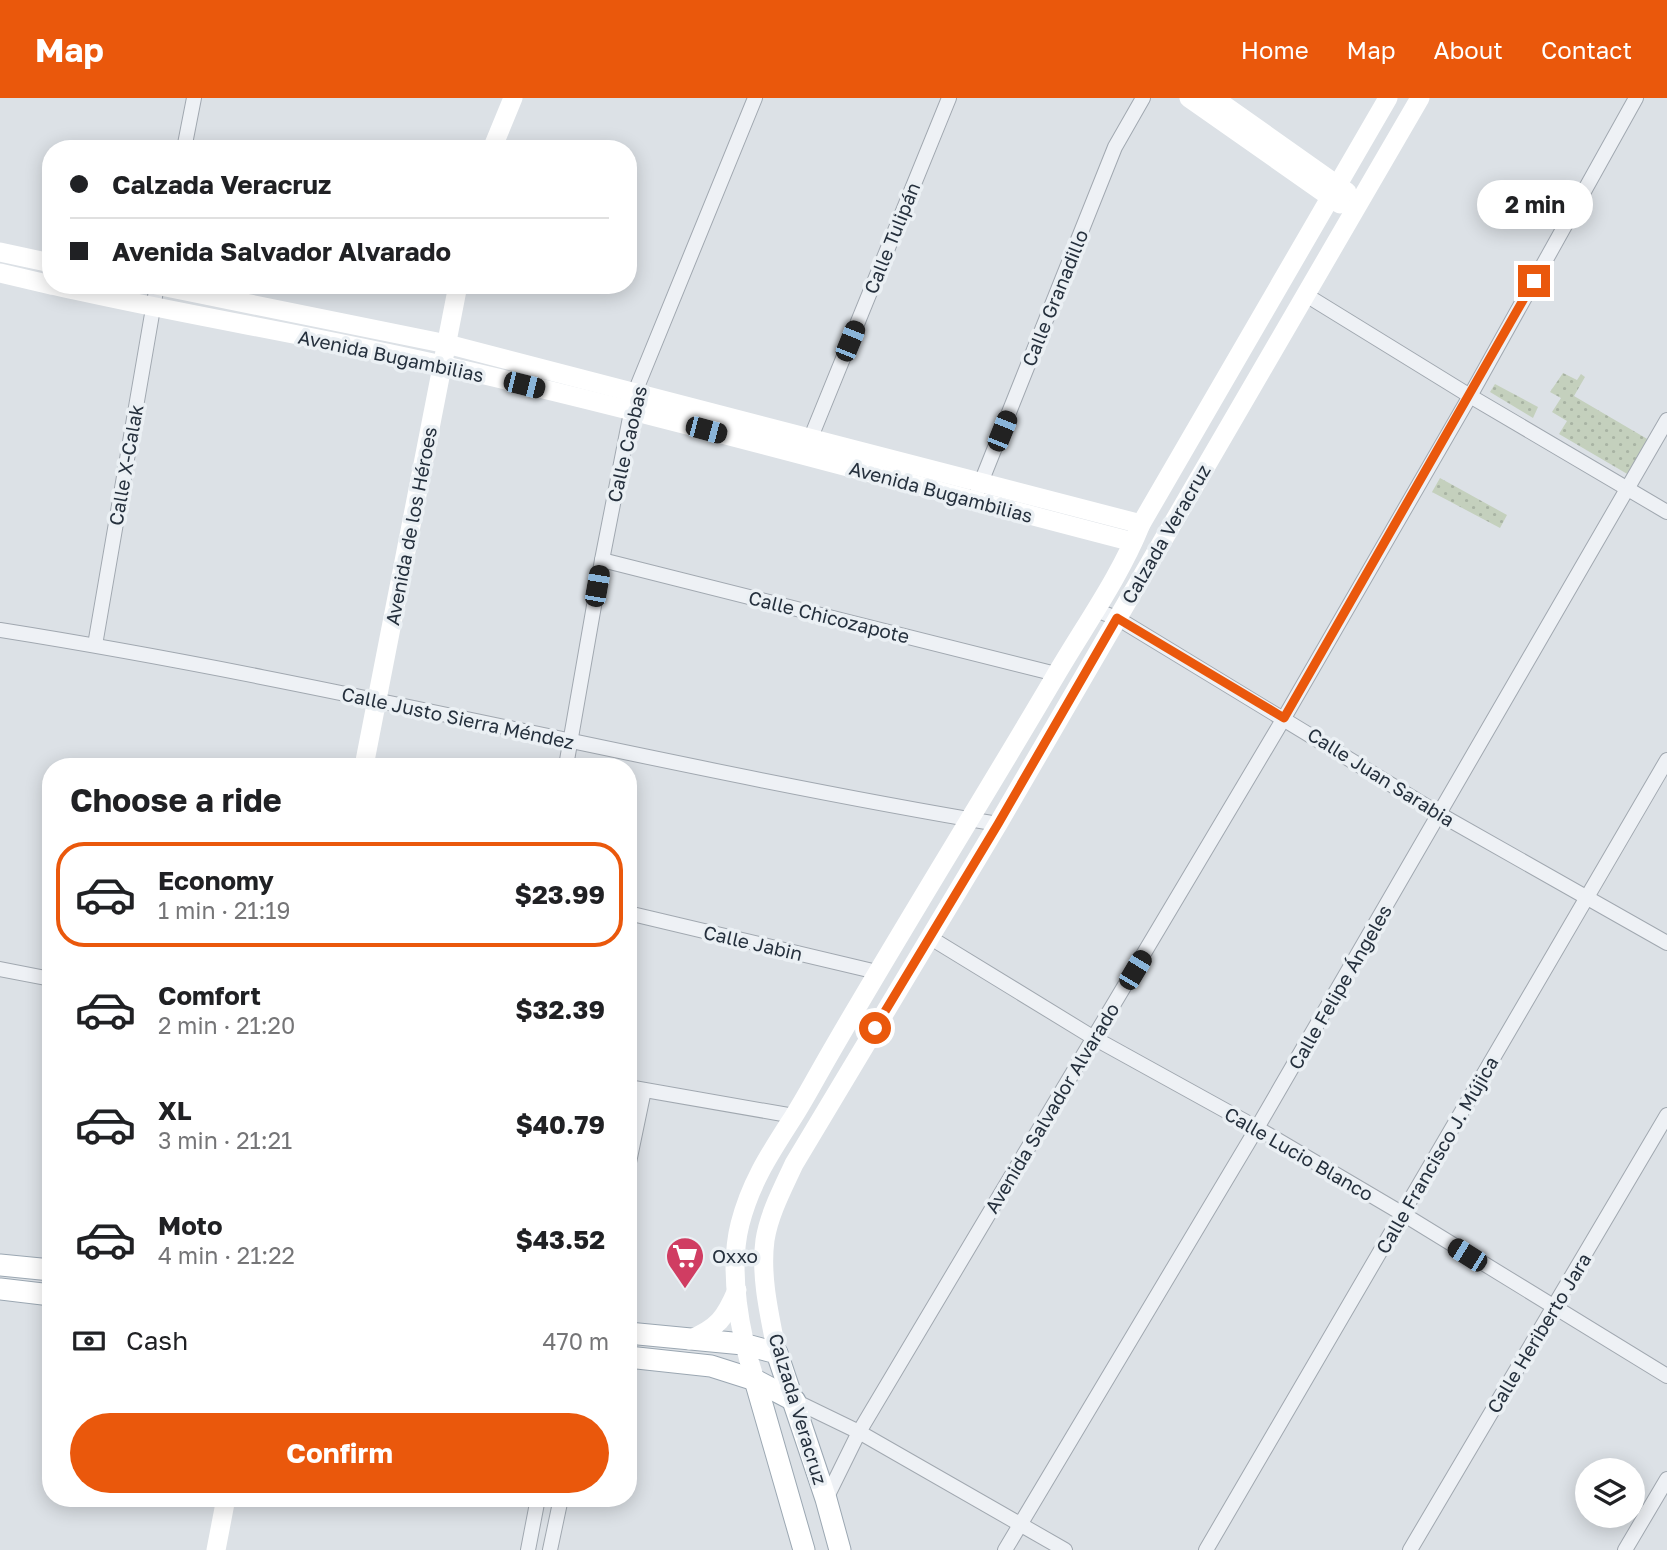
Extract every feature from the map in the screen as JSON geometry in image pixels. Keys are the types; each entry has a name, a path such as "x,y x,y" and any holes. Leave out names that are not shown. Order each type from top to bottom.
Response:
{"main road":[{"path":"496,140 513,98"},
{"path":"1189,98 1356,207"},
{"path":"1214,98 1334,192"},
{"name":"Calzada Veracruz","path":"804,1550 743,1344 735,1264 739,1226 750,1192 765,1160 794,1116 877,972 972,820 1095,611 1137,533 1388,98"},
{"name":"Calzada Veracruz","path":"840,1550 795,1401 777,1353 765,1267 765,1240 775,1206 794,1164 998,824 1420,98"},
{"path":"0,252 42,261"},
{"name":"Avenida Bugambilias","path":"0,274 42,283"},
{"name":"Avenida Bugambilias","path":"91,294 634,401"},
{"name":"Avenida Bugambilias","path":"201,294 447,344 634,401 1137,533"},
{"name":"Avenida de los Héroes","path":"365,758 456,294"},
{"path":"0,1265 42,1269"},
{"path":"0,1289 42,1294"},
{"path":"689,1339 718,1324 727,1314 738,1290"},
{"path":"637,1334 743,1344 777,1353"},
{"path":"637,1358 711,1366 755,1380 795,1401"},
{"path":"216,1550 224,1507"}],"street":[{"path":"186,140 194,98"},
{"name":"Calle Caobas","path":"567,758 602,560 634,401 755,98"},
{"name":"Calle Tulipán","path":"807,447 950,98"},
{"name":"Calle Granadillo","path":"977,492 1115,146 1143,98"},
{"name":"Avenida Salvador Alvarado","path":"826,1499 859,1432 1284,718 1470,396 1636,98"},
{"name":"Calle X-Calak","path":"95,645 155,294"},
{"path":"1306,295 1667,512"},
{"name":"Calle Felipe Ángeles","path":"1005,1550 1441,815 1667,420"},
{"name":"Calle Chicozapote","path":"602,560 1056,674"},
{"name":"Calle Juan Sarabia","path":"1095,611 1117,618 1441,815 1667,943"},
{"name":"Calle Justo Sierra Méndez","path":"0,629 95,645 998,824"},
{"name":"Calle Francisco J. Mújica","path":"1206,1550 1667,760"},
{"name":"Calle Jabin","path":"637,915 877,972"},
{"name":"Calle Lucio Blanco","path":"929,937 1094,1038 1257,1128 1403,1214 1667,1376"},
{"path":"0,969 42,977"},
{"path":"637,1089 794,1116"},
{"path":"637,1124 644,1090"},
{"name":"Calle Heriberto Jara","path":"1410,1550 1667,1115"},
{"path":"795,1401 859,1432 1065,1550"},
{"path":"1625,1550 1667,1479"},
{"path":"528,1550 536,1507"},
{"path":"550,1550 559,1507"}],"green space":[{"path":"1563,373 1577,380 1581,374 1585,377 1574,396 1649,440 1629,475 1559,434 1567,421 1552,412 1561,398 1550,392"},
{"path":"1495,384 1538,407 1533,418 1490,392"},
{"path":"1440,478 1507,515 1500,528 1432,492"}],"place":[{"name":"Oxxo","path":"685,1290"}],"route":[{"path":"875,1028 998,824 1117,618 1284,718 1534,281"}]}
